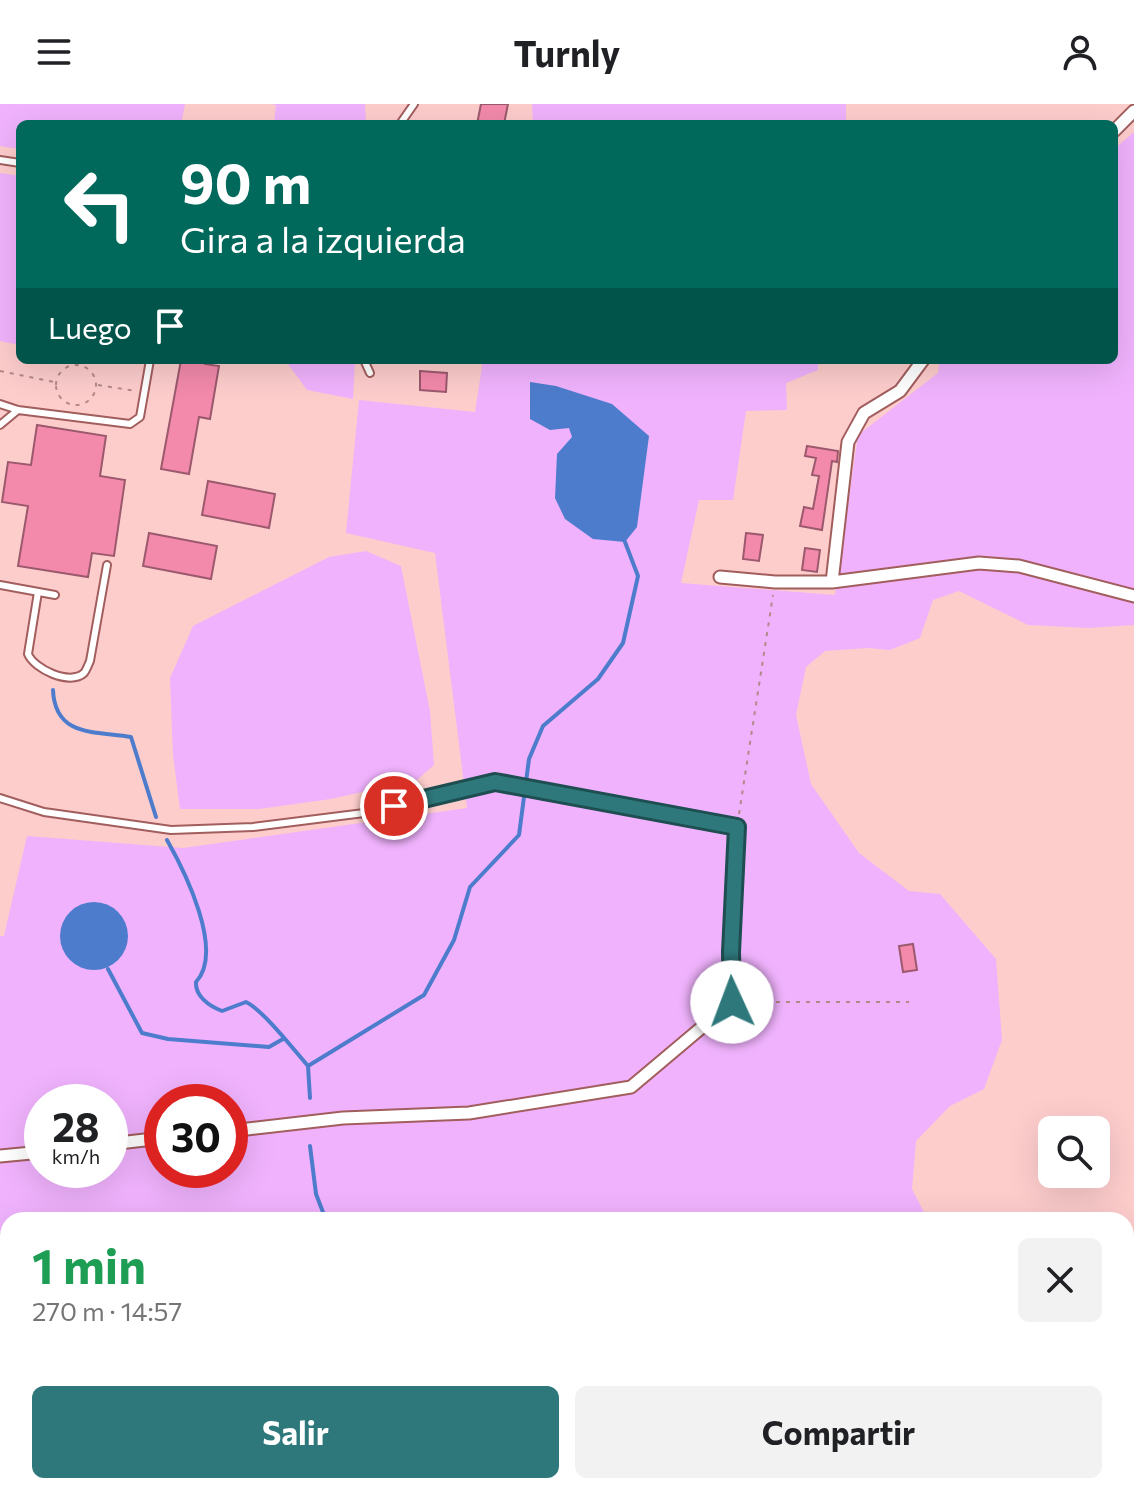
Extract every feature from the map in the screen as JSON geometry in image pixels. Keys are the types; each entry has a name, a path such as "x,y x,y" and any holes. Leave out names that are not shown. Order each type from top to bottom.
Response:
{"street":[{"path":"1118,127 1134,111"},
{"path":"832,582 848,442 864,413 900,391 920,364"},
{"path":"720,577 775,582 832,582 979,563 1019,566 1134,596"},
{"path":"248,1129 343,1118 469,1113 631,1087 732,1002 731,952 737,827"},
{"path":"0,1156 24,1154"}],"lane":[{"path":"0,404 18,410 130,424 140,417 149,364"},
{"path":"366,364 370,373"},
{"path":"0,425 18,410"},
{"path":"38,592 28,654 32,663 40,670 77,677 85,672 90,661 107,565"},
{"path":"0,585 55,595"},
{"path":"0,798 44,812 132,825 185,829 253,827 372,812 495,782 737,827"}],"path":[{"path":"96,384 89,400 73,405 62,400 56,383 62,371 73,365 86,368 96,384 145,392"},
{"path":"0,371 56,383"},
{"path":"737,827 775,582"},
{"path":"732,1002 909,1002"}],"shaded area":[{"path":"0,104 185,104 182,120 16,120 16,148 0,146"},
{"path":"271,104 365,104 366,120 274,120 276,105"},
{"path":"532,104 846,104 846,120 533,120"},
{"path":"1134,132 1134,625 1088,628 1028,625 959,591 933,600 920,638 890,650 825,651 806,667 796,715 811,784 859,853 909,891 940,894 996,959 1002,1040 984,1089 950,1106 916,1141 912,1189 924,1212 0,1212 0,936 4,936 27,836 183,848 467,808 435,553 346,533 359,400 475,412 482,364 818,364 818,370 786,383 787,410 746,411 733,500 699,500 681,583 835,595 858,435 938,373 939,364 1118,364 1118,146"},
{"path":"0,173 16,175 16,344 0,341"},
{"path":"288,364 355,364 353,399 307,390"},
{"path":"366,551 401,566 430,711 434,765 417,780 331,799 259,809 180,809 173,755 170,678 193,626 329,557"}],"water":[{"path":"530,382 556,386 612,404 649,436 637,527 625,542 593,539 565,519 555,498 557,454 572,437 569,428 550,430 530,419"},
{"path":"87,902 101,902 113,907 123,917 128,936 123,955 113,965 101,970 87,970 75,965 65,955 60,943 60,929 65,917 75,907"}],"building":[{"path":"481,104 508,104 505,120 478,120"},
{"path":"180,364 219,366 210,419 199,417 189,474 161,469"},
{"path":"420,371 447,373 446,392 420,390"},
{"path":"37,425 106,436 100,476 125,480 114,556 92,553 88,577 18,566 28,506 2,502 8,462 31,465"},
{"path":"807,446 838,451 837,462 832,461 822,530 800,526 804,507 813,509 819,476 812,475 816,458 805,456"},
{"path":"208,481 275,494 269,528 202,515"},
{"path":"149,533 217,546 211,579 143,566"},
{"path":"746,533 763,535 759,561 743,559"},
{"path":"805,548 820,550 817,572 802,570"},
{"path":"913,944 917,970 903,972 899,946"}],"waterway":[{"path":"308,1066 424,995 454,940 470,887 519,835 529,759 543,726 598,679 623,643 638,576 625,542"},
{"path":"53,690 61,717 70,724 92,732 131,737 156,817"},
{"path":"167,840 183,870 204,931 204,968 196,982 200,996 222,1011 246,1002 261,1013 308,1066 310,1098"},
{"path":"108,969 142,1033 168,1039 269,1047 283,1039"},
{"path":"310,1146 316,1194 323,1212"}],"route":[{"path":"394,806 495,782 737,827 731,952 732,1002"}]}
